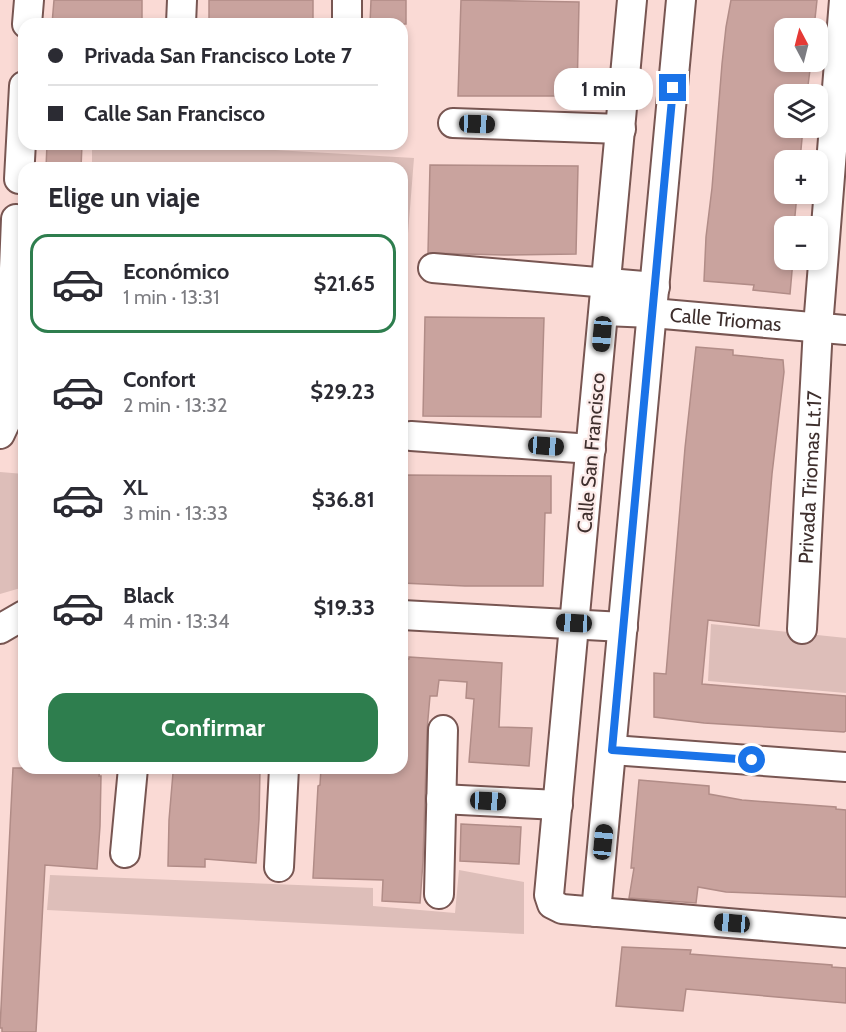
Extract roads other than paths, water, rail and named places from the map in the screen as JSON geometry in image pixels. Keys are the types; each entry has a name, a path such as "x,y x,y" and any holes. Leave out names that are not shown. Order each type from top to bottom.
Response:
{"street":[{"path":"28,18 29,0"},
{"path":"181,18 182,0"},
{"path":"347,0 347,18"},
{"name":"Calle San Francisco","path":"596,912 562,909 552,904 549,895 632,0"},
{"path":"681,0 596,912 846,933"},
{"name":"Privada Triomas Lt.17","path":"802,629 818,327 844,0"},
{"path":"453,123 621,129"},
{"path":"0,434 8,417 16,219"},
{"name":"Calle Triomas","path":"433,268 605,298 653,300 846,330"},
{"path":"411,436 591,449"},
{"path":"408,615 623,627"},
{"path":"0,629 18,618"},
{"path":"439,894 443,730"},
{"path":"612,750 846,766"},
{"path":"125,853 132,774"},
{"path":"279,867 284,774"},
{"path":"441,799 558,805"}]}
